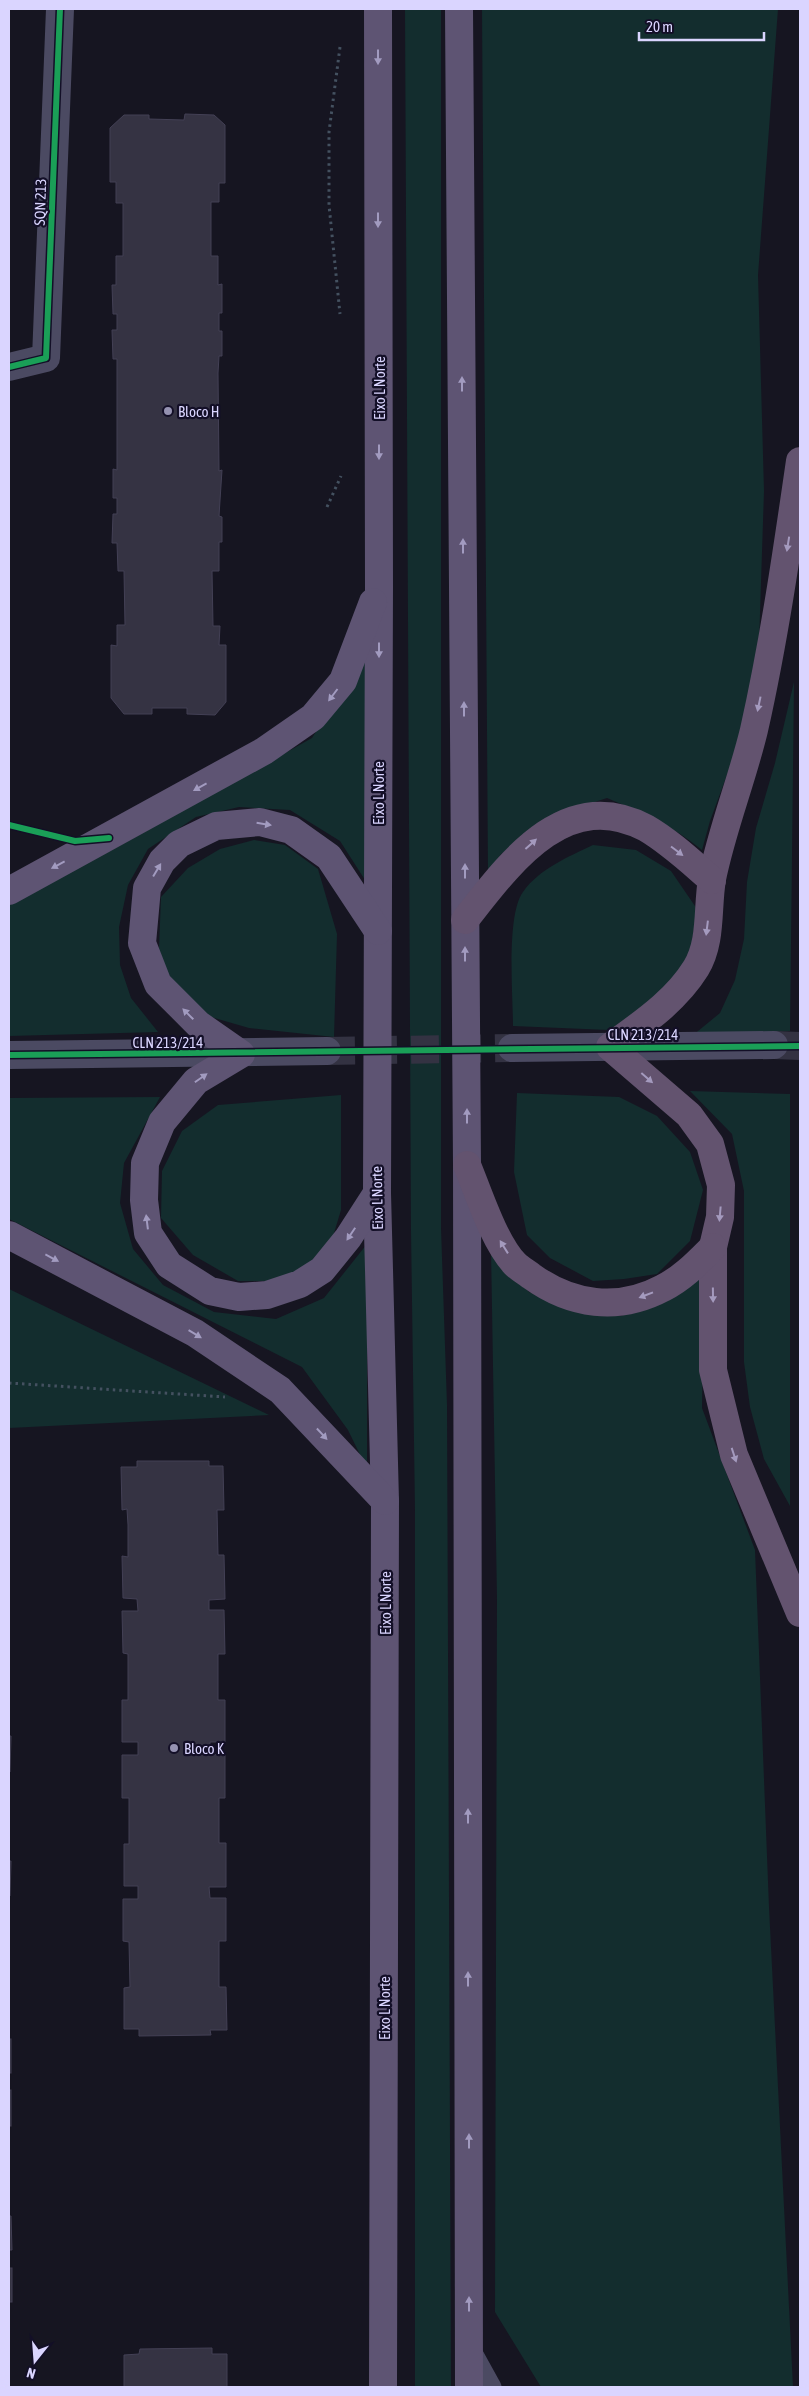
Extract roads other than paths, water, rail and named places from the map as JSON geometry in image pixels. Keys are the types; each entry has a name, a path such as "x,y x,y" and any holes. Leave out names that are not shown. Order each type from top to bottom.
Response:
{"highway":[{"path":"800,461 774,632 753,732 712,880 707,935 698,966 681,990 649,1018 610,1047 688,1115 710,1144 721,1185 720,1217 713,1246 713,1370 734,1455 800,1612"},
{"path":"465,920 500,876 533,841 566,823 591,816 609,815 645,828 679,852 712,880"},
{"path":"467,1165 492,1228 515,1264 550,1290 558,1293 590,1303 629,1301 663,1288 690,1270 713,1246"}],"main road":[{"name":"Eixo L Norte","path":"378,9 377,1193 385,1501 383,2387"},
{"path":"459,9 467,1165 469,2387"},
{"path":"9,891 264,751 313,717 343,681 379,586"},
{"path":"377,1193 348,1238 322,1270 300,1284 267,1295 238,1297 210,1291 168,1265 148,1233 144,1200 145,1163 162,1122 196,1081 241,1054 198,1024 158,984 142,943 146,888 162,861 179,844 216,826 260,822 291,830 329,857 378,932"},
{"path":"9,1235 195,1334 280,1390 385,1501"}],"street":[{"name":"SQN 213","path":"9,367 46,358 60,9"},
{"name":"CLN 213/214","path":"512,1048 774,1046"},
{"name":"CLN 213/214","path":"9,1055 241,1054 327,1051"}],"lane":[{"path":"469,2346 492,2387"}],"tunnel":[{"path":"774,1045 800,1046"},
{"path":"327,1051 512,1048"}],"place":[{"name":"Bloco H","path":"168,411"},
{"name":"Bloco K","path":"174,1748"}]}
